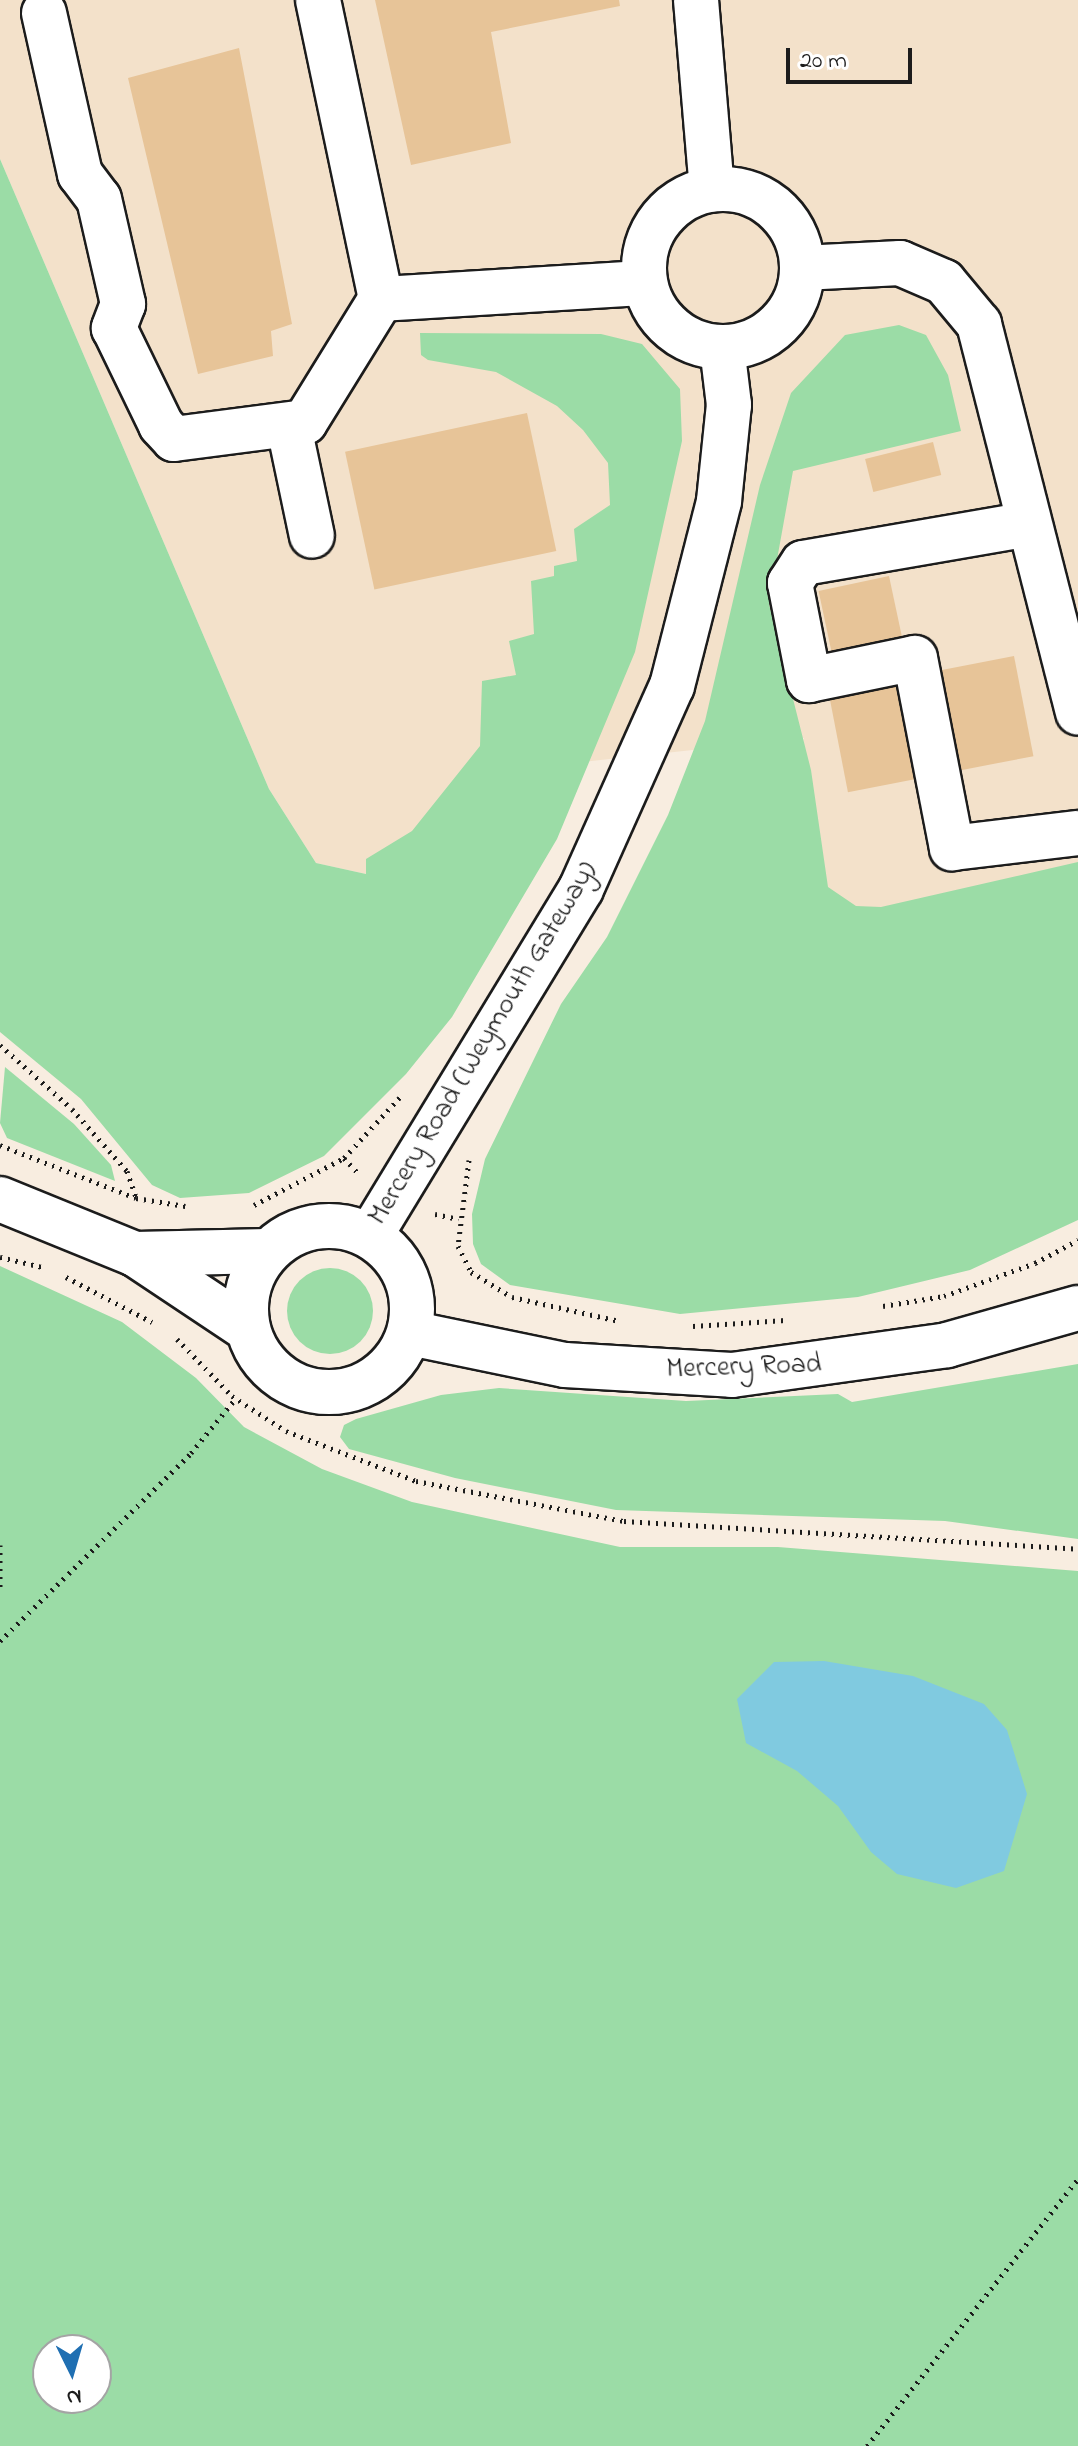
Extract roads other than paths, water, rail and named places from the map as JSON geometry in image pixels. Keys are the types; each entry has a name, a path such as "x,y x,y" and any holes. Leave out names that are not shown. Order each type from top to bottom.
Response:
{"street":[{"path":"44,13 80,174 99,199 123,304 114,328 161,425 185,441 289,427 305,422 381,299 318,0"},
{"path":"696,0 712,189"},
{"path":"712,189 749,193 771,205 799,244 802,268 799,291 773,329 722,347 689,340 666,324 645,283 645,249 656,224 686,197 712,189"},
{"path":"802,268 900,263 944,282 963,300 979,324 997,384 1078,713"},
{"path":"381,299 645,283"},
{"name":"Mercery Road (Weymouth Gateway)","path":"370,1236 581,889 672,686 719,501 729,405 722,347"},
{"path":"289,427 312,536"},
{"path":"1029,524 803,563 790,583 809,680 915,658 952,848 1078,833"},
{"path":"0,1199 135,1254 246,1328 275,1374 326,1393 378,1377 410,1333 407,1277 392,1254 370,1236 317,1226 268,1251 135,1254"},
{"path":"246,1328 249,1287 268,1251"},
{"name":"Mercery Road","path":"410,1333 565,1365 732,1375 947,1345 1077,1307"}],"water":[{"path":"824,1661 913,1676 984,1704 1007,1730 1027,1794 1004,1871 956,1888 897,1874 871,1852 838,1806 797,1771 746,1743 737,1699 774,1662"}]}
